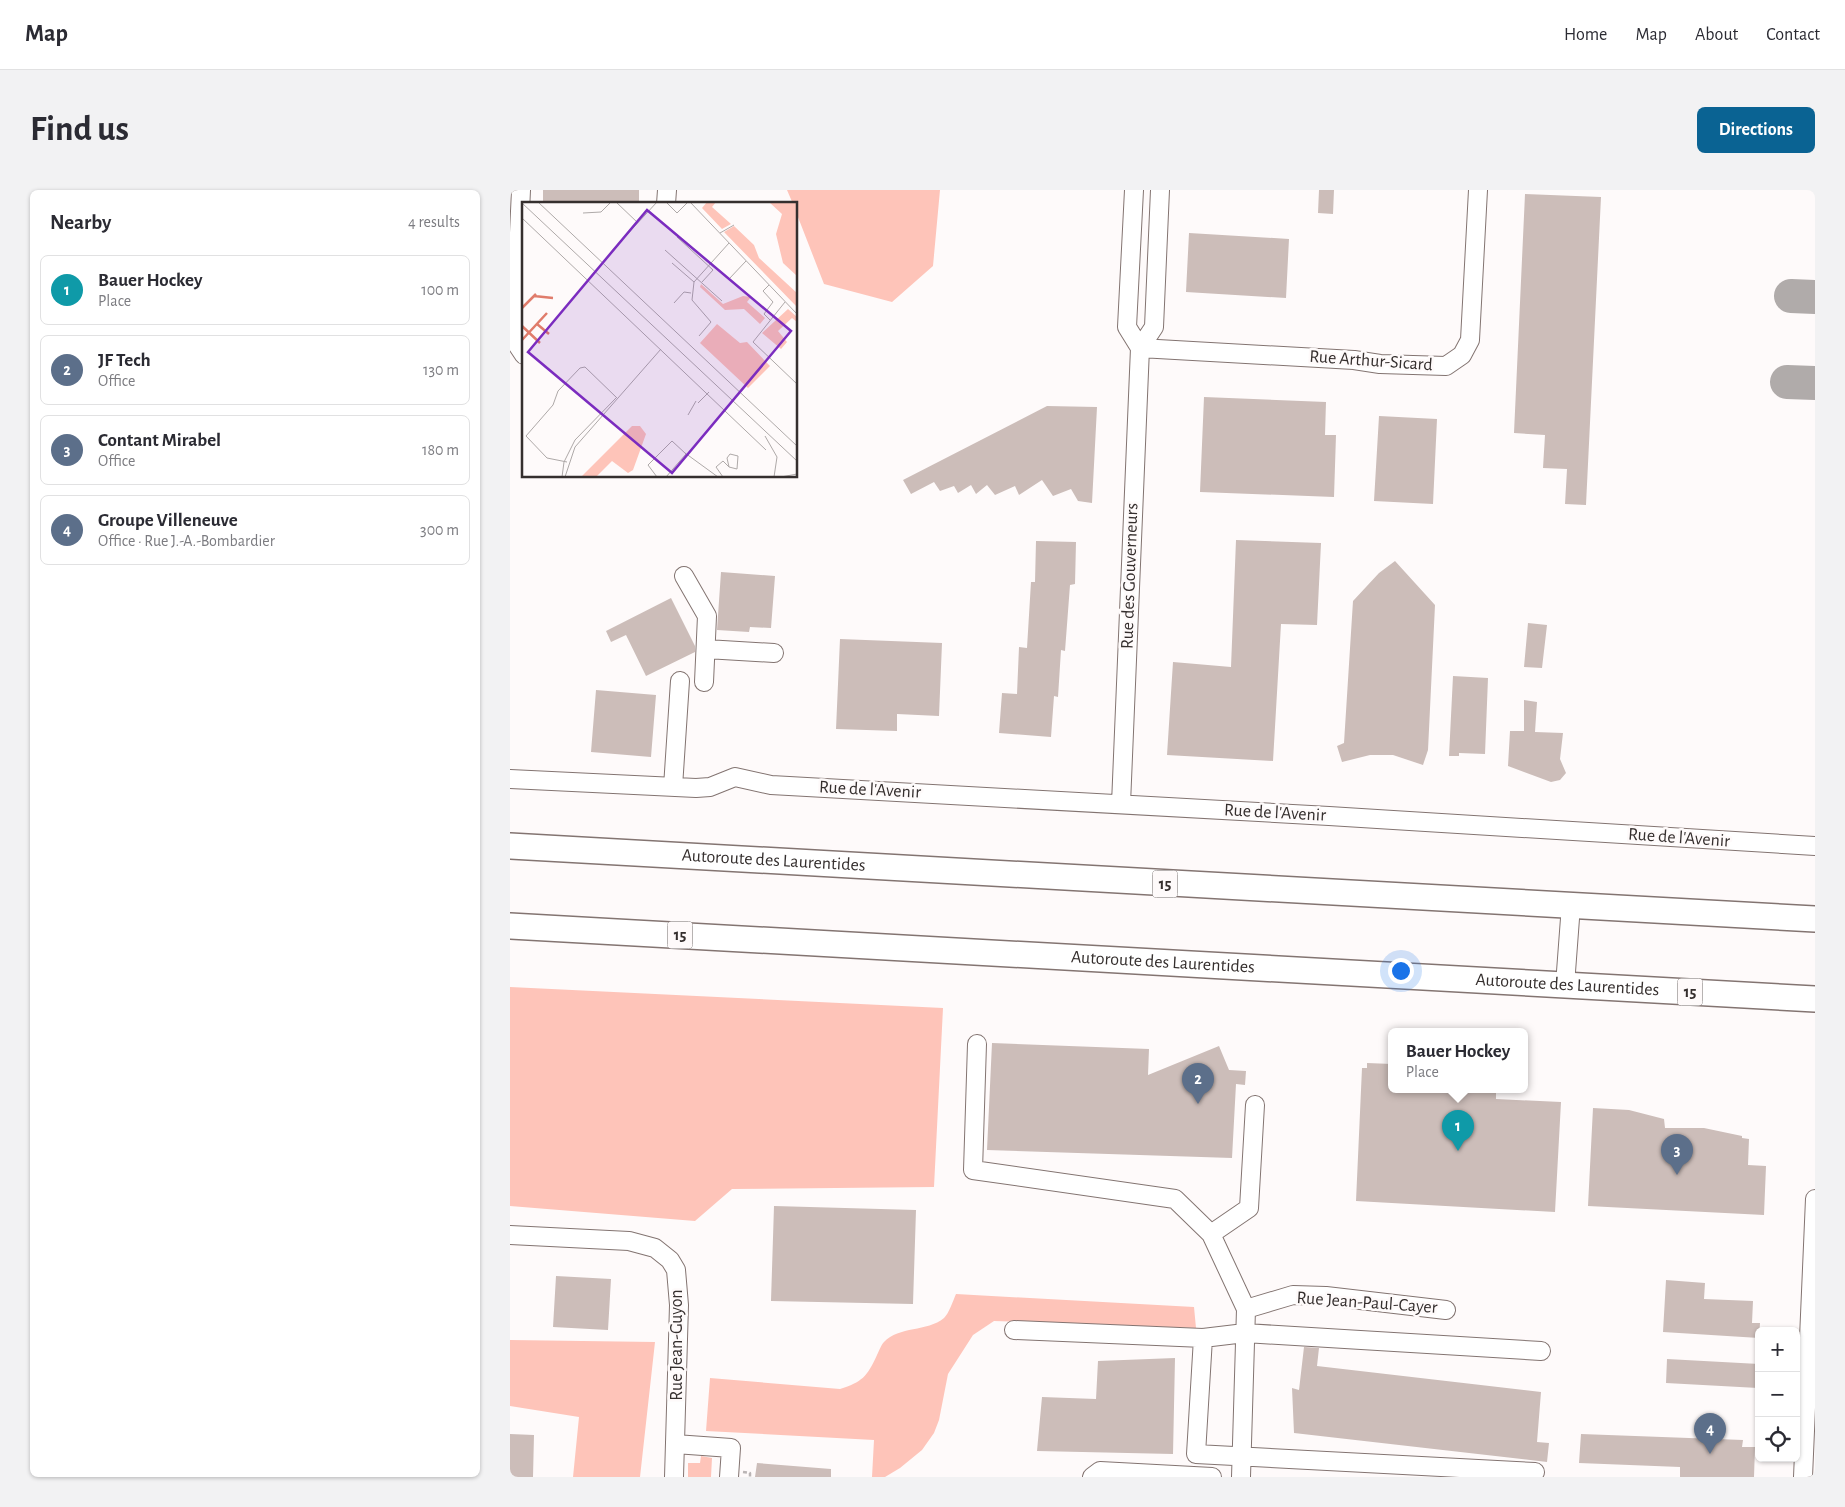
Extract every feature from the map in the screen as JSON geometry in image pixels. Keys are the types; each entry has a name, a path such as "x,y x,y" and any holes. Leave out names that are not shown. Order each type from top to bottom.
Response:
{"highway":[{"name":"Autoroute des Laurentides","path":"510,846 1815,919"},
{"name":"Autoroute des Laurentides","path":"510,926 1815,999"}],"street":[{"path":"520,190 514,340 522,351"},
{"path":"1134,190 1127,328 1140,348 1154,327 1160,190"},
{"name":"Rue Arthur-Sicard","path":"1140,348 1354,360 1380,364 1446,366 1462,355 1470,340 1478,190"},
{"name":"Rue des Gouverneurs","path":"1122,804 1140,348"},
{"path":"684,576 707,616 704,682"},
{"path":"706,649 774,653"},
{"path":"510,779 673,787 680,681"},
{"name":"Rue de l'Avenir","path":"673,787 704,788 735,777 771,785 1122,804 1815,846"},
{"path":"1565,985 1570,906"},
{"path":"977,1044 973,1170 1175,1199 1210,1234 1246,1309 1241,1477"},
{"path":"1210,1234 1249,1208 1255,1105"},
{"path":"1803,1477 1812,1371 1815,1199"},
{"name":"Rue Jean-Guyon","path":"510,1236 628,1241 655,1248 670,1260 676,1270 679,1305 674,1477"},
{"name":"Rue Jean-Paul-Cayer","path":"1246,1309 1292,1296 1326,1296 1446,1310"},
{"path":"1014,1330 1203,1338 1245,1333 1541,1351"},
{"path":"1203,1338 1196,1454 1241,1455 1503,1474 1535,1472"},
{"path":"675,1444 731,1448 729,1477"},
{"path":"1092,1477 1100,1471 1212,1477"}],"path":[{"path":"750,1472 756,1474"}],"shaded area":[{"path":"787,190 940,190 933,266 892,302 824,284 798,217 798,202 792,202"},
{"path":"510,987 943,1008 934,1187 732,1189 695,1221 510,1206"},
{"path":"956,1294 1194,1307 1196,1328 994,1321 973,1335 948,1374 939,1420 934,1433 922,1450 900,1468 885,1477 872,1477 874,1440 706,1431 710,1378 840,1389 854,1384 867,1374 882,1345 890,1337 897,1333 930,1325 944,1318"},
{"path":"510,1340 655,1342 640,1477 573,1477 579,1417 510,1406"},
{"path":"701,1456 712,1458 711,1477 688,1477 688,1463 700,1463"}],"building":[{"path":"543,190 639,190 639,202 543,202"},
{"path":"1319,190 1334,190 1333,214 1318,213"},
{"path":"1525,194 1601,197 1586,505 1565,504 1567,469 1543,468 1545,435 1514,433"},
{"path":"1189,233 1289,239 1286,298 1186,292"},
{"path":"1204,397 1326,402 1325,435 1336,435 1334,497 1200,492"},
{"path":"1047,406 1097,407 1092,503 1078,501 1071,489 1053,496 1042,480 1019,495 1015,486 995,495 987,485 976,494 971,485 958,493 954,486 940,491 934,482 911,494 903,480"},
{"path":"1379,416 1437,419 1433,504 1374,501"},
{"path":"1236,540 1321,543 1317,625 1281,624 1273,761 1167,755 1173,662 1231,667"},
{"path":"1036,541 1076,542 1075,584 1070,585 1065,651 1061,650 1058,697 1054,696 1051,737 999,733 1002,693 1017,694 1019,647 1027,648 1031,582 1035,582"},
{"path":"1395,561 1435,605 1428,750 1423,765 1393,755 1370,755 1342,762 1337,746 1344,743 1353,601 1379,573"},
{"path":"721,572 775,576 771,628 750,627 749,632 717,630"},
{"path":"671,598 695,646 695,652 646,676 626,635 611,642 606,631"},
{"path":"1528,623 1547,625 1542,668 1524,667"},
{"path":"840,639 942,643 939,716 897,714 897,731 836,729"},
{"path":"1453,676 1488,678 1485,754 1459,753 1459,756 1449,756"},
{"path":"596,690 656,695 651,757 591,752"},
{"path":"1524,700 1537,702 1535,732 1563,733 1560,759 1566,773 1560,780 1551,782 1508,766 1510,731 1524,731"},
{"path":"992,1043 1149,1049 1148,1075 1219,1046 1229,1070 1246,1071 1245,1085 1236,1084 1232,1158 987,1150"},
{"path":"1367,1063 1388,1064 1388,1093 1496,1093 1496,1099 1561,1102 1555,1212 1356,1201 1362,1068 1367,1068"},
{"path":"1593,1108 1629,1110 1664,1119 1665,1128 1704,1128 1749,1139 1748,1165 1766,1166 1764,1215 1588,1206"},
{"path":"774,1206 916,1210 913,1304 771,1301"},
{"path":"556,1276 611,1279 608,1330 553,1327"},
{"path":"1666,1280 1705,1283 1704,1299 1753,1301 1752,1323 1760,1323 1760,1327 1755,1327 1755,1338 1663,1332"},
{"path":"1304,1347 1319,1348 1317,1366 1541,1392 1537,1442 1549,1443 1547,1462 1294,1433 1292,1388 1299,1390"},
{"path":"1175,1358 1173,1454 1037,1451 1042,1397 1096,1399 1098,1361"},
{"path":"1667,1359 1755,1364 1755,1388 1666,1383"},
{"path":"510,1434 534,1435 533,1477 510,1477"},
{"path":"1581,1434 1743,1440 1742,1447 1755,1447 1754,1477 1680,1477 1680,1467 1579,1463"},
{"path":"757,1463 831,1469 831,1477 755,1477"}],"taxiway":[{"path":"1791,296 1815,297"},
{"path":"1787,382 1815,383"}],"place":[{"name":"JF Tech","path":"1198,1104"},
{"name":"Bauer Hockey","path":"1458,1151"},
{"name":"Contant Mirabel","path":"1677,1175"},
{"name":"Groupe Villeneuve","path":"1710,1454"}]}
